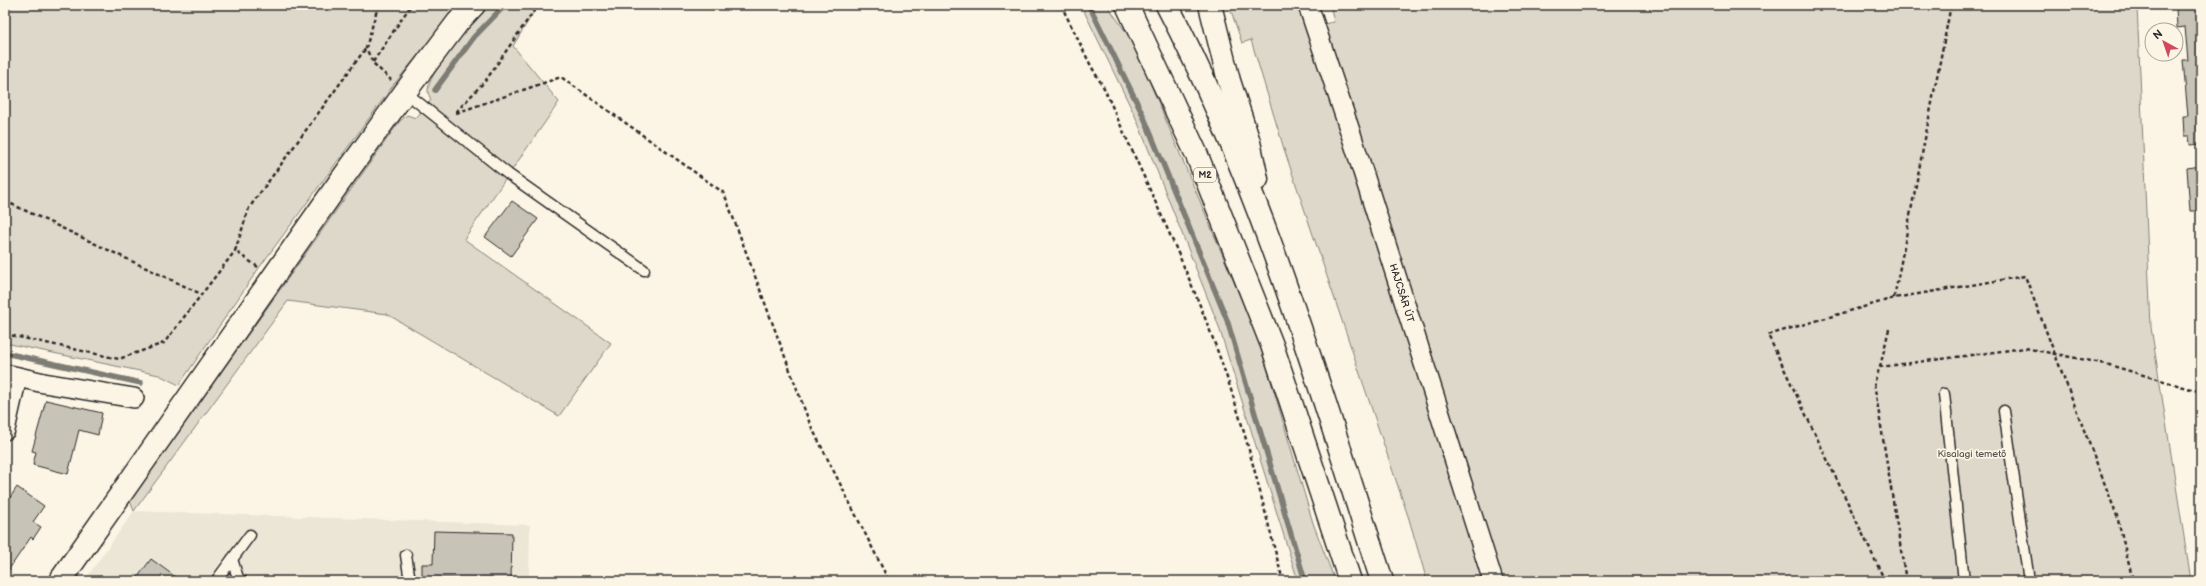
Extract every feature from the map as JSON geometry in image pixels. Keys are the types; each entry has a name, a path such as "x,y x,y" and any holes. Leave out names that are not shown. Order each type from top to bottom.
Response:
{"main road":[{"path":"60,581 405,92 458,22 474,5"},
{"path":"1167,5 1224,125 1271,243 1382,581"},
{"path":"1210,5 1229,81 1248,142 1271,243"},
{"name":"M2","path":"1127,6 1196,153 1272,345 1350,581"}],"street":[{"name":"HAJCSÁR ÚT","path":"1308,5 1351,134 1403,302 1493,581"},
{"path":"5,430 11,375 44,383 134,398"}],"lane":[{"path":"405,92 508,174 644,270"},
{"path":"1944,394 1964,581"},
{"path":"2004,411 2029,581"},
{"path":"216,581 250,535"},
{"path":"406,555 410,581"},
{"path":"232,559 238,578 242,581"}],"path":[{"path":"5,334 119,359 164,343 235,251 249,208 366,48 376,13 380,5"},
{"path":"373,63 411,5"},
{"path":"456,113 486,80 538,5"},
{"path":"1061,5 1104,88 1174,243 1207,325 1238,411 1283,581"},
{"path":"1894,298 1951,5"},
{"path":"366,48 373,63 405,92"},
{"path":"438,117 456,113 561,77 724,193 810,424 889,581"},
{"path":"5,201 201,294"},
{"path":"235,251 273,278"},
{"path":"1885,581 1768,335 1894,298 2025,276 2117,516 2133,581"},
{"path":"1889,329 1880,367 1874,383 1906,581"},
{"path":"1880,367 2026,348 2106,364 2201,392"}],"shaded area":[{"path":"134,511 530,525 529,581 84,581"}],"green space":[{"path":"5,5 459,5 395,83 259,268 179,385 159,375 5,343"},
{"path":"487,5 538,5 513,46 559,102 464,239 611,343 559,416 387,314 288,301 134,511 130,501 399,122 407,115 416,118 431,100 428,91 435,72"},
{"path":"1081,5 1107,5 1133,42 1260,344 1313,523 1335,581 1298,581 1218,324 1136,118"},
{"name":"Kisalagi temető","path":"1229,5 1302,5 1308,27 1334,22 1330,5 2137,5 2151,327 2191,581 1427,581 1409,519 1284,149 1251,40 1242,43"}],"building":[{"path":"2181,5 2201,5 2201,144 2190,145 2189,136 2184,136 2183,116 2188,116 2183,62 2184,60 2188,60 2184,22 2177,22 2176,8 2181,7"},
{"path":"2201,166 2201,211 2190,211 2187,168"},
{"path":"512,201 538,219 511,256 485,237"},
{"path":"46,400 102,413 98,435 79,430 68,474 33,465 36,452 32,451"},
{"path":"17,487 44,506 33,522 41,527 33,539 31,537 5,575 5,505"},
{"path":"434,531 512,533 511,580 422,578 422,564 433,564"},
{"path":"151,559 181,581 135,581"}],"waterway":[{"path":"435,90 474,37 505,5"},
{"path":"1089,5 1143,115 1227,320 1305,581"},
{"path":"5,353 141,383"}]}
